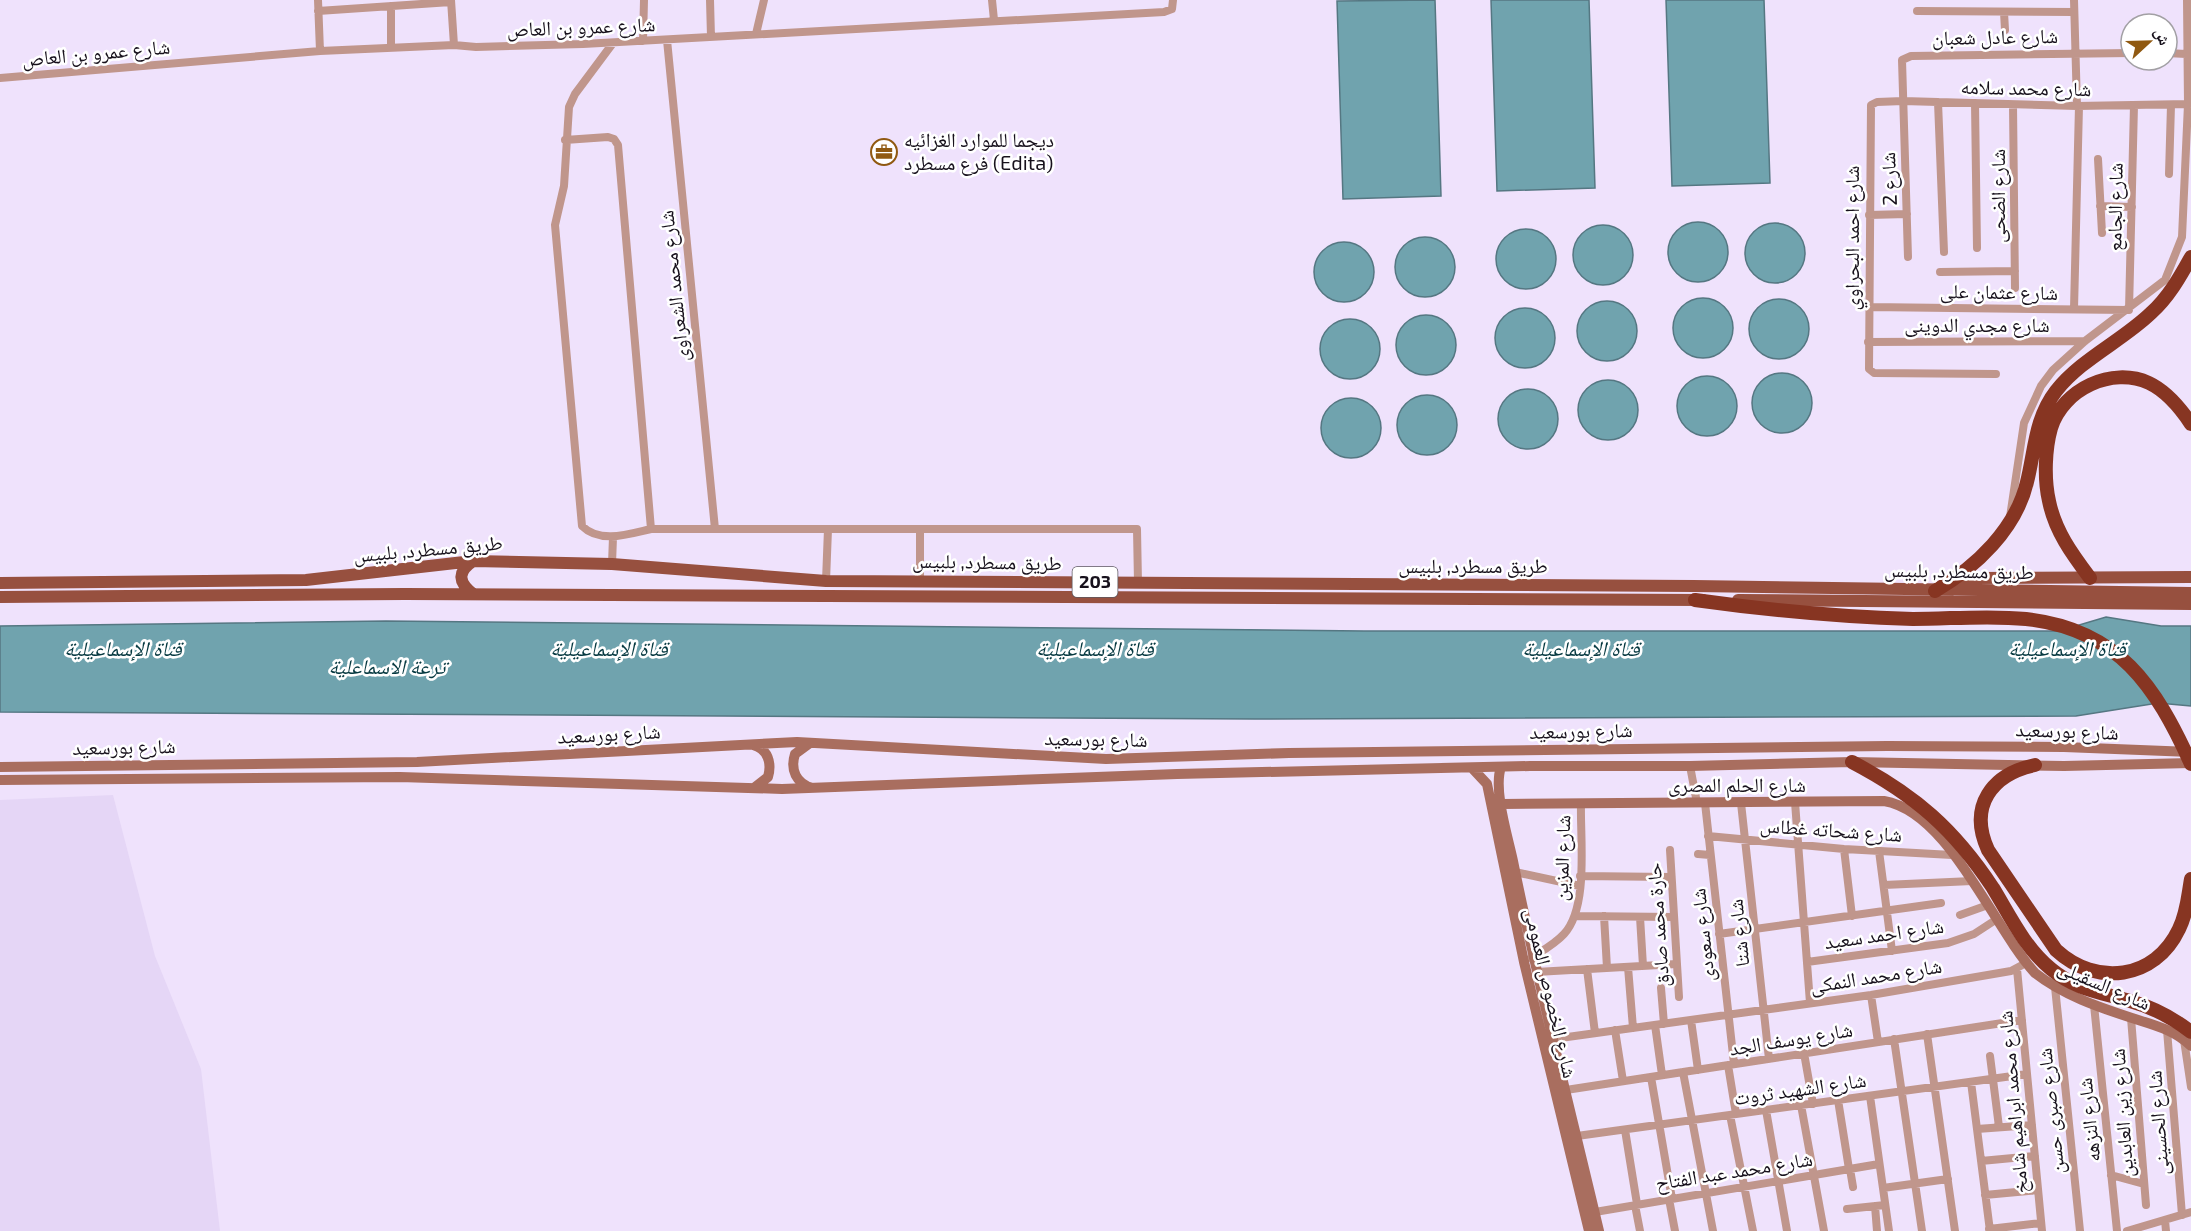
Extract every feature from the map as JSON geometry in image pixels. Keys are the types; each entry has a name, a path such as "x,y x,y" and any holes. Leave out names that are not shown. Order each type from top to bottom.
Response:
{"highway":[{"path":"1935,591 1977,561 2009,521 2027,484 2037,431 2050,400 2072,375 2151,313 2176,282 2191,257"},
{"path":"2090,578 2065,543 2048,501 2048,455 2051,428 2059,413 2069,399 2097,381 2113,377 2130,377 2149,383 2158,389 2191,424"},
{"path":"1695,600 1747,607 1911,619 2012,618 2040,621 2067,628 2116,655 2156,695 2191,763"},
{"path":"1852,762 1903,791 1953,834 1980,870 2031,948 2054,972 2083,989 2146,1006 2189,1039"},
{"path":"2036,765 2010,772 1992,788 1982,810 1982,834 1988,850 2056,950 2069,962 2094,973 2113,975 2131,972 2148,964 2163,952 2179,929 2186,911 2191,879"}],"main road":[{"path":"473,561 460,574 461,582 473,594"},
{"name":"طريق مسطرد, بلبيس","path":"0,583 306,580 473,561 612,564 826,581 1694,586 2191,593"},
{"path":"1950,591 1974,578 2191,577"},
{"name":"طريق مسطرد, بلبيس","path":"0,597 473,594 2191,604"},
{"path":"812,788 805,786 795,775 793,761 800,748 813,742"},
{"name":"شارع بورسعيد","path":"0,766 417,762 813,742 1106,759 1289,753 1887,746 2191,752"},
{"path":"751,744 763,750 768,756 770,770 763,783 751,789"},
{"path":"2107,750 2107,764"},
{"name":"شارع بورسعيد","path":"0,780 400,777 751,789 1165,775 1501,767 1852,762 2036,765 2191,763"},
{"name":"شارع الخصوص العمومى","path":"1501,767 1498,778 1529,960 1536,972 1599,1231"},
{"name":"شارع الخصوص العمومى","path":"1473,769 1487,784 1589,1231"},
{"name":"شارع الحلم المصرى","path":"1502,804 1894,803 1922,818 1952,855"},
{"name":"شارع السقيلى","path":"1952,855 1997,919 2022,966 2055,987 2094,1005 2189,1039"}],"street":[{"path":"318,0 320,51"},
{"path":"643,41 644,0"},
{"path":"710,0 711,37"},
{"path":"756,34 764,0"},
{"path":"992,0 994,20"},
{"name":"شارع عمرو بن العاص","path":"0,78 320,51 454,45 476,47 613,43 1164,12 1172,9 1173,0"},
{"path":"2074,0 2078,106 2074,309"},
{"path":"2009,521 2020,445 2031,404 2053,370 2085,340 2129,310 2165,280 2182,237 2188,104 2187,0"},
{"path":"318,11 451,1 454,45"},
{"path":"391,6 391,48"},
{"path":"1917,11 2074,12"},
{"path":"2004,12 2005,30"},
{"name":"شارع محمد الشعراوى","path":"667,40 715,529"},
{"path":"613,43 572,100 566,140 564,186 555,225 582,526 595,535 613,537 651,530 715,529 1137,529 1138,583"},
{"name":"شارع عادل شعبان","path":"1903,101 1900,65 1906,57 2119,53"},
{"path":"2179,54 2186,54"},
{"name":"شارع محمد سلامه","path":"1869,110 1877,102 1903,101 2078,106 2188,104"},
{"name":"شارع 2","path":"1903,101 1908,257"},
{"path":"1938,102 1944,252"},
{"path":"1976,104 1977,248"},
{"name":"شارع الضحى","path":"2013,105 2015,288"},
{"name":"شارع الجامع","path":"2129,310 2134,105"},
{"path":"2169,174 2171,105"},
{"name":"شارع احمد البحراوي","path":"1869,110 1869,366 1874,373 1996,374"},
{"path":"566,140 608,137 614,139 618,145 651,530"},
{"path":"2098,159 2102,233"},
{"path":"2100,206 2132,207"},
{"path":"1869,215 1907,214"},
{"path":"1940,272 2015,271"},
{"name":"شارع عثمان على","path":"1869,307 2129,310"},
{"name":"شارع مجدي الدوينى","path":"1868,342 2085,340"},
{"path":"826,581 828,529"},
{"path":"920,530 920,581"},
{"path":"612,564 613,537"},
{"name":"شارع سعودى","path":"1690,766 1708,836 1728,1015 1733,1115 1743,1187 1753,1231"},
{"path":"1795,802 1810,1003"},
{"name":"شارع شتا","path":"1741,803 1769,1059"},
{"name":"شارع المزين","path":"1529,960 1564,934 1575,916 1580,886 1581,804"},
{"name":"شارع شحاته غطاس","path":"1708,836 1844,849 1952,855"},
{"path":"1844,849 1852,916"},
{"name":"حارة محمد صادق","path":"1670,850 1679,997"},
{"path":"1879,850 1892,951"},
{"path":"1698,854 1710,855"},
{"path":"1515,872 1580,886"},
{"path":"1580,876 1671,877"},
{"path":"1884,885 1972,881"},
{"path":"1719,933 1941,903"},
{"path":"1960,915 1988,905"},
{"path":"1575,916 1674,917"},
{"path":"1604,916 1607,968"},
{"path":"1640,917 1643,966"},
{"name":"شارع احمد سعيد","path":"1806,962 1957,941 1997,919"},
{"path":"1536,972 1677,964"},
{"name":"شارع محمد النمكى","path":"1553,1039 1871,995 2022,966"},
{"name":"شارع محمد ابراهيم شامخ","path":"2022,966 2022,1020 2042,1227"},
{"path":"1628,967 1633,1028"},
{"path":"1587,969 1595,1033"},
{"name":"شارع صبرى حسن","path":"2055,987 2080,1231"},
{"path":"1661,988 1662,1075"},
{"path":"1871,995 1878,1042"},
{"name":"شارع النزهه","path":"2094,1005 2116,1231"},
{"name":"شارع زين العابدين","path":"2131,1018 2146,1205"},
{"path":"1691,1020 1698,1070"},
{"name":"شارع يوسف الجد","path":"1566,1090 2022,1020"},
{"path":"1616,1030 1623,1082"},
{"name":"شارع الحسينى","path":"2167,1030 2182,1215"},
{"path":"1927,1034 1956,1231"},
{"path":"1894,1039 1922,1231"},
{"path":"2189,1039 2191,1087"},
{"path":"1804,1053 1813,1104"},
{"path":"1990,1056 1998,1127"},
{"path":"1683,1072 1713,1231"},
{"name":"شارع الشهيد ثروت","path":"1577,1136 2027,1074"},
{"path":"1651,1077 1675,1231"},
{"path":"1971,1082 1990,1230 2042,1227"},
{"path":"1870,1096 1889,1231"},
{"path":"1838,1100 1853,1186"},
{"path":"1801,1105 1824,1231"},
{"path":"1766,1110 1787,1231"},
{"path":"1977,1129 2032,1125"},
{"path":"1625,1130 1640,1231"},
{"path":"1981,1161 2035,1156"},
{"name":"شارع محمد عبد الفتاح","path":"1595,1212 1879,1164"},
{"path":"2111,1175 2144,1184"},
{"path":"1883,1188 1948,1179"},
{"path":"1985,1196 2038,1190"},
{"path":"1847,1209 1885,1205"},
{"path":"1875,1206 1877,1231"},
{"path":"2127,1231 2191,1212"},
{"path":"2165,1220 2166,1231"}],"shaded area":[{"path":"113,795 155,956 201,1069 220,1231 0,1231 0,800"}],"water":[{"path":"1435,0 1441,196 1343,199 1337,1"},
{"path":"1491,0 1589,0 1595,188 1497,191"},
{"path":"1666,0 1764,0 1770,183 1672,186"},
{"path":"1698,222 1715,227 1723,235 1728,252 1723,269 1715,277 1698,282 1681,277 1673,269 1668,252 1673,235 1681,227"},
{"path":"1775,223 1792,228 1800,236 1805,253 1800,270 1792,278 1775,283 1758,278 1750,270 1745,253 1750,236 1758,228"},
{"path":"1603,225 1620,230 1628,238 1633,255 1628,272 1620,280 1603,285 1586,280 1578,272 1573,255 1578,238 1586,230"},
{"path":"1526,229 1543,234 1551,242 1556,259 1551,276 1543,284 1526,289 1509,284 1501,276 1496,259 1501,242 1509,234"},
{"path":"1425,237 1442,242 1450,250 1455,267 1450,284 1442,292 1425,297 1408,292 1400,284 1395,267 1400,250 1408,242"},
{"path":"1344,242 1361,247 1369,255 1374,272 1369,289 1361,297 1344,302 1327,297 1319,289 1314,272 1319,255 1327,247"},
{"path":"1703,298 1720,303 1728,311 1733,328 1728,345 1720,353 1703,358 1686,353 1678,345 1673,328 1678,311 1686,303"},
{"path":"1779,299 1796,304 1804,312 1809,329 1804,346 1796,354 1779,359 1762,354 1754,346 1749,329 1754,312 1762,304"},
{"path":"1607,301 1624,306 1632,314 1637,331 1632,348 1624,356 1607,361 1590,356 1582,348 1577,331 1582,314 1590,306"},
{"path":"1525,308 1542,313 1550,321 1555,338 1550,355 1542,363 1525,368 1508,363 1500,355 1495,338 1500,321 1508,313"},
{"path":"1426,315 1443,320 1451,328 1456,345 1451,362 1443,370 1426,375 1409,370 1401,362 1396,345 1401,328 1409,320"},
{"path":"1350,319 1367,324 1375,332 1380,349 1375,366 1367,374 1350,379 1333,374 1325,366 1320,349 1325,332 1333,324"},
{"path":"1782,373 1799,378 1807,386 1812,403 1807,420 1799,428 1782,433 1765,428 1757,420 1752,403 1757,386 1765,378"},
{"path":"1707,376 1724,381 1732,389 1737,406 1732,423 1724,431 1707,436 1690,431 1682,423 1677,406 1682,389 1690,381"},
{"path":"1608,380 1625,385 1633,393 1638,410 1633,427 1625,435 1608,440 1591,435 1583,427 1578,410 1583,393 1591,385"},
{"path":"1528,389 1545,394 1553,402 1558,419 1553,436 1545,444 1528,449 1511,444 1503,436 1498,419 1503,402 1511,394"},
{"path":"1427,395 1444,400 1452,408 1457,425 1452,442 1444,450 1427,455 1410,450 1402,442 1397,425 1402,408 1410,400"},
{"path":"1351,398 1368,403 1376,411 1381,428 1376,445 1368,453 1351,458 1334,453 1326,445 1321,428 1326,411 1334,403"},
{"name":"ترعة الاسماعلية","path":"2106,617 2161,626 2191,626 2191,706 2158,703 2076,716 1255,719 0,712 0,626 386,621 1364,631 2059,631"}],"place":[{"name":"ديجما للموارد الغزائيه فرع مسطرد (Edita)","path":"884,152"}],"water label":[{"name":"قناة الإسماعيلية","path":"123,649"},
{"name":"قناة الإسماعيلية","path":"609,649"},
{"name":"قناة الإسماعيلية","path":"1095,649"},
{"name":"قناة الإسماعيلية","path":"1581,649"},
{"name":"قناة الإسماعيلية","path":"2067,649"}]}
